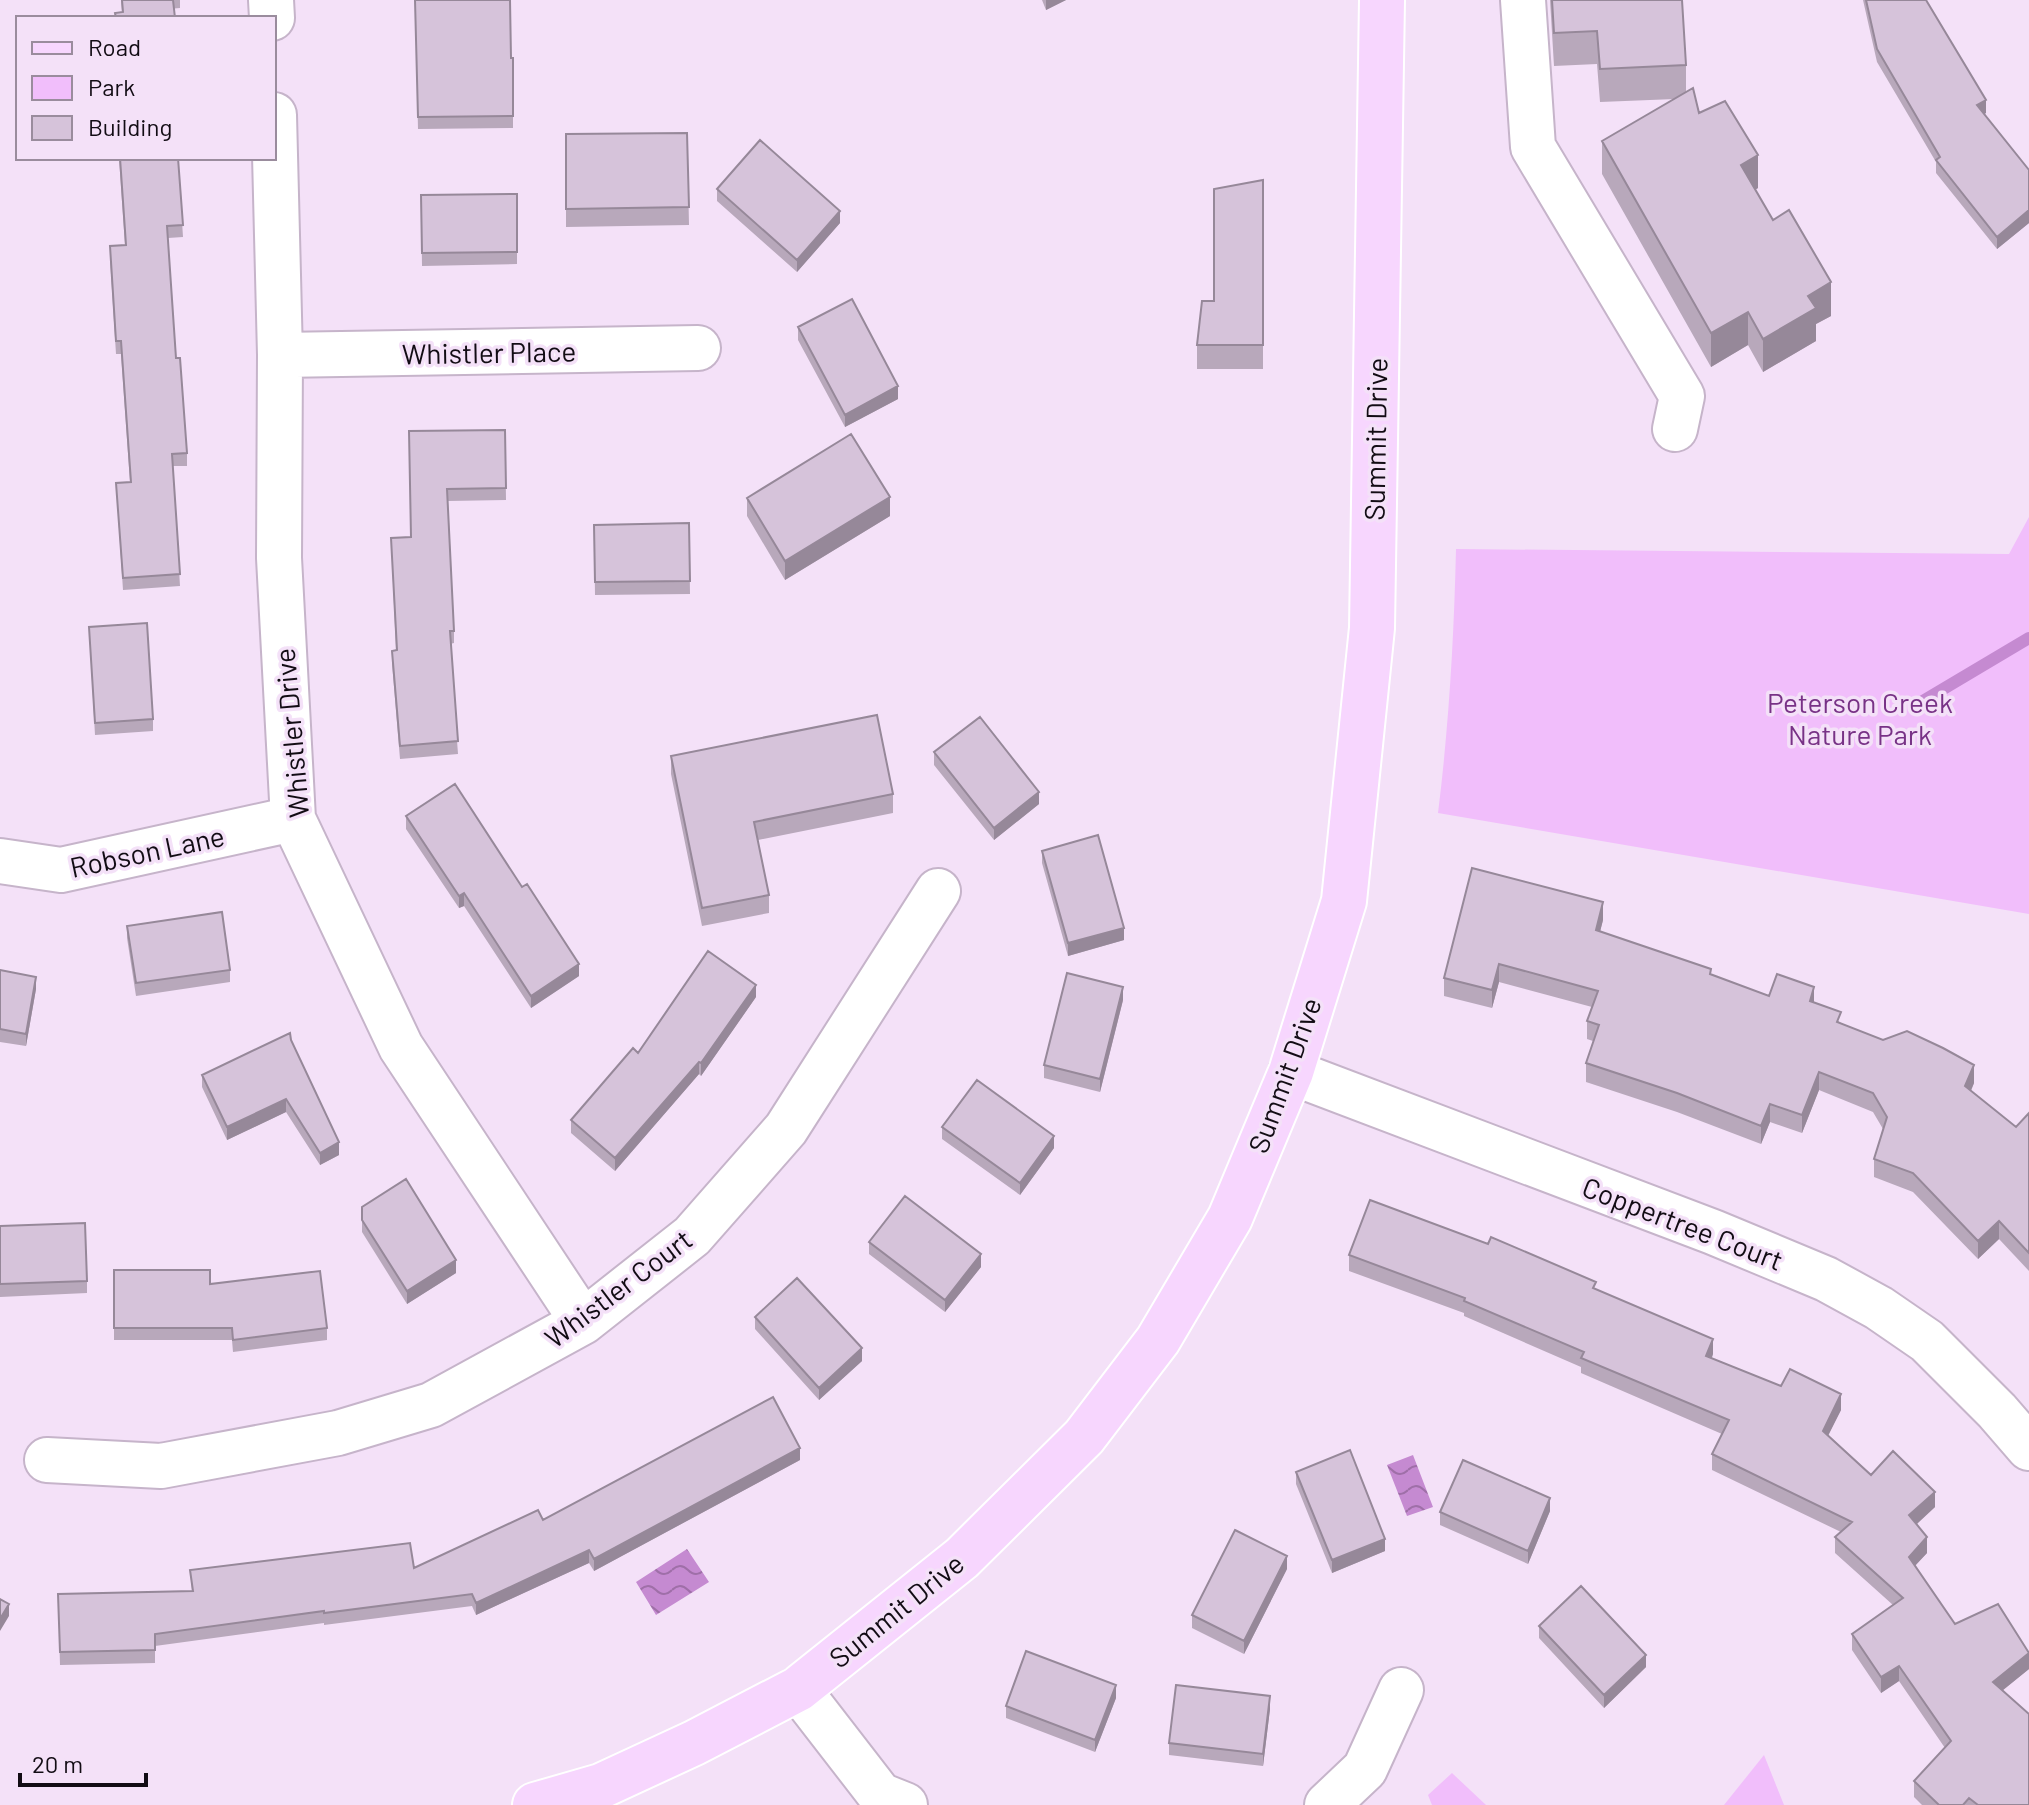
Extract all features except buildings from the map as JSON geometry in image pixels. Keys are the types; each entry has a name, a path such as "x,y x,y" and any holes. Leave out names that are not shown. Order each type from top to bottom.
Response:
{"main road":[{"name":"Summit Drive","path":"535,1805 601,1786 694,1743 798,1689 962,1558 1084,1437 1158,1340 1230,1218 1291,1072 1344,901 1372,628 1382,0"}],"street":[{"path":"1523,0 1533,147 1682,396 1675,429"},
{"name":"Whistler Drive","path":"275,160 280,355 279,558 293,819 401,1047 583,1322"},
{"name":"Whistler Place","path":"280,355 698,348"},
{"name":"Robson Lane","path":"0,861 61,870 293,819"},
{"name":"Whistler Court","path":"47,1460 161,1466 338,1433 431,1405 583,1322 692,1236 786,1129 938,891"},
{"name":"Coppertree Court","path":"1291,1072 1713,1232 1826,1279 1879,1308 1927,1341 2029,1448"},
{"path":"798,1689 880,1795 905,1805"},
{"path":"1327,1805 1365,1769 1401,1690"}],"green space":[{"name":"Peterson Creek Nature Park","path":"2029,517 2029,914 1438,813 1450,681 1456,549 2009,554"},
{"path":"1764,1755 1784,1805 1724,1805"},
{"path":"1452,1773 1486,1805 1432,1805 1428,1795"}],"water":[{"path":"1413,1455 1433,1507 1407,1516 1387,1465"},
{"path":"687,1549 709,1582 656,1615 636,1582"}],"waterway":[{"path":"1923,701 2029,638"}]}
